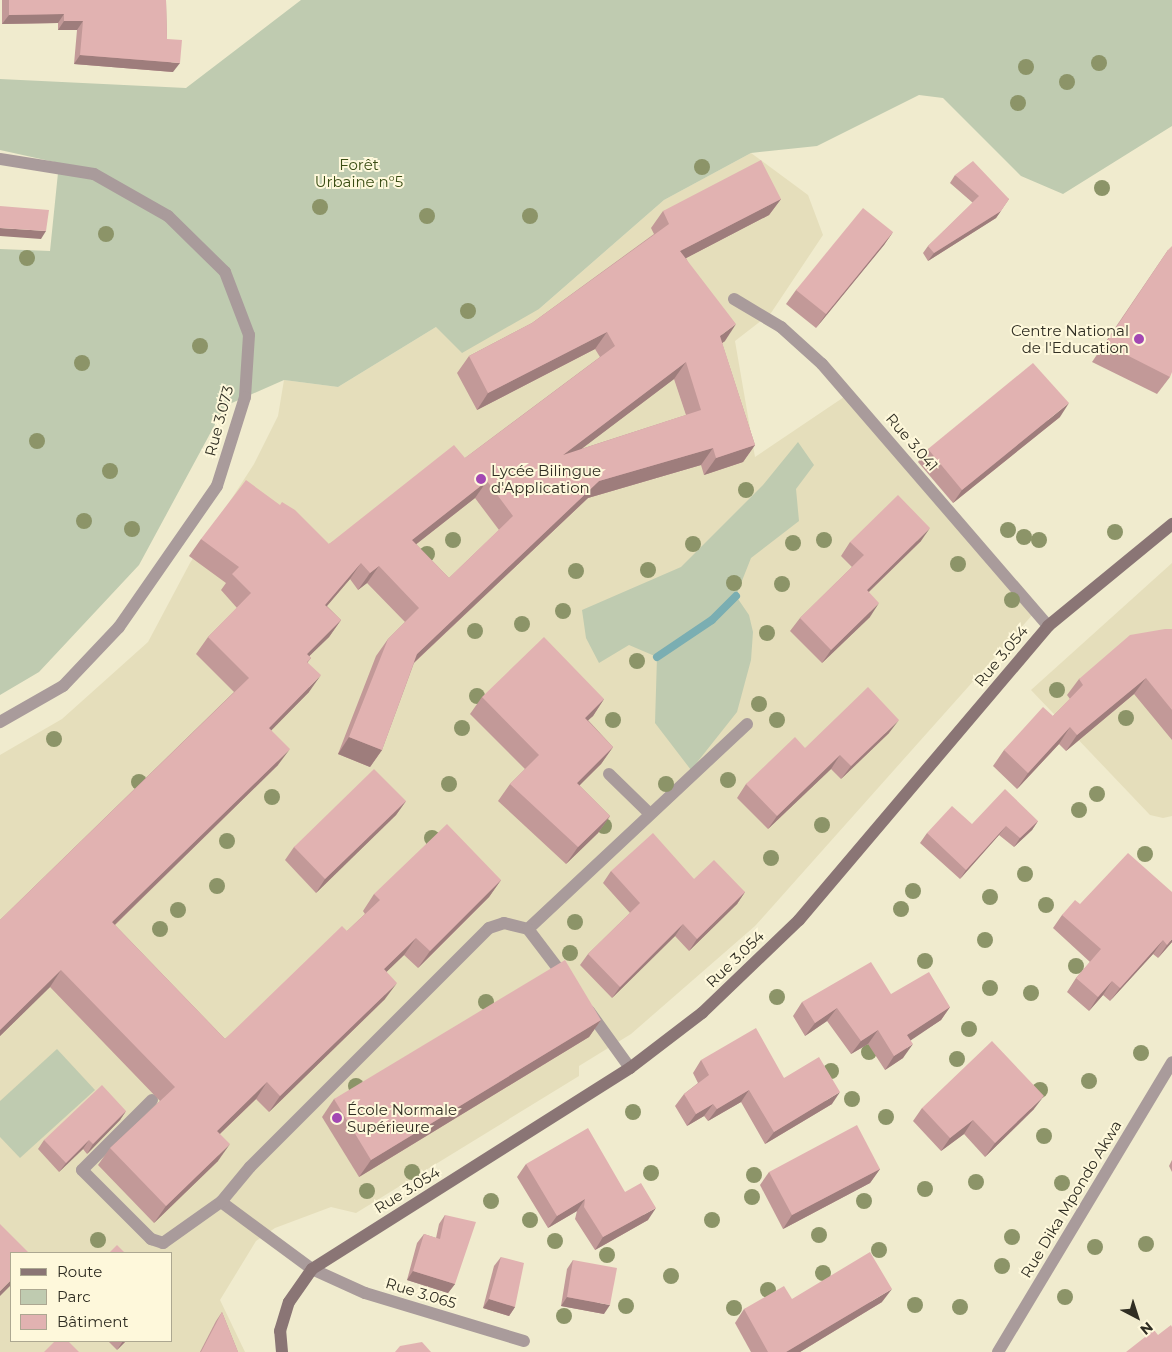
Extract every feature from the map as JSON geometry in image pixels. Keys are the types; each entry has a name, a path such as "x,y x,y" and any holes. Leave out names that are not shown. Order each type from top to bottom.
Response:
{"street":[{"name":"Rue 3.073","path":"0,159 94,174 168,216 225,272 249,335 245,397 217,486 119,627 62,686 0,722"},
{"name":"Rue 3.041","path":"734,299 781,327 822,364 1048,626"},
{"name":"Rue 3.054","path":"282,1352 280,1331 289,1302 312,1269 630,1068 702,1013 799,920 1048,626 1172,524"},
{"path":"528,929 747,724"},
{"path":"609,774 650,814"},
{"path":"152,1100 82,1170 151,1239 163,1243 221,1202 478,936 504,923 528,929 630,1068"},
{"name":"Rue Dika Mpondo Akwa","path":"998,1352 1172,1062"},
{"name":"Rue 3.065","path":"221,1202 312,1269 365,1293 524,1341"}],"shaded area":[{"path":"751,153 808,195 823,235 771,313 735,341 755,457 844,397 1034,613 755,926 631,1034 579,1066 579,1076 356,1213 331,1207 275,1228 256,1241 220,1300 245,1352 0,1352 0,755 62,719 148,642 190,563 254,464 278,416 284,380 338,387 436,327 539,309 664,200"},
{"path":"1172,563 1172,816 1163,818 1150,815 1031,690"}],"green space":[{"name":"Forêt Urbaine n°5","path":"301,0 1172,0 1172,126 1063,194 1021,176 943,98 919,95 817,146 751,153 664,200 539,309 462,353 436,327 338,387 284,380 225,406 139,565 39,672 0,695 0,249 50,251 59,163 0,150 0,79 186,88"},
{"path":"798,442 814,465 796,489 799,521 751,558 736,596 749,615 753,632 751,660 737,712 691,770 655,723 657,657 629,645 599,663 586,638 582,610 681,567 763,485"},
{"path":"57,1049 95,1090 20,1158 0,1137 0,1101"}],"building":[{"path":"9,0 166,0 167,39 182,40 180,63 80,55 83,21 64,21 64,14 9,15"},
{"path":"761,160 781,199 680,251 736,324 720,336 755,445 716,458 713,448 599,481 417,654 382,750 349,737 388,639 419,608 379,566 370,573 361,563 325,605 341,620 307,654 311,658 307,662 321,675 269,728 290,749 112,922 225,1039 342,926 347,931 380,900 374,894 447,824 501,880 430,951 416,938 384,969 397,983 280,1096 267,1082 217,1131 230,1144 166,1206 110,1148 175,1087 61,970 0,1030 0,920 249,678 208,637 251,593 232,574 239,567 201,539 246,480 280,505 282,502 295,510 329,544 454,445 465,458 615,346 607,332 488,393 469,356 532,323 669,224 663,211","holes":["686,362 701,410 563,455","487,481 513,516 449,578 412,540"]},
{"path":"973,161 1009,199 1001,211 934,253 928,246 979,196 955,175"},
{"path":"0,206 49,210 46,231 0,228"},
{"path":"863,208 893,232 826,314 796,290"},
{"name":"Centre National de l'Education","path":"1172,246 1172,372 1170,377 1105,344"},
{"path":"1033,363 1069,403 962,490 928,449"},
{"path":"898,495 930,528 867,590 879,603 831,650 800,618 864,555 850,542"},
{"path":"1172,629 1172,710 1146,678 1077,735 1070,727 1028,773 1004,750 1043,707 1053,716 1083,685 1079,679 1130,635"},
{"path":"544,637 604,699 585,718 613,747 577,783 610,816 578,847 510,784 539,755 482,697"},
{"path":"868,687 899,720 851,766 840,755 777,816 746,784 795,737 805,748"},
{"path":"374,769 406,801 325,879 294,847"},
{"path":"1005,789 1038,821 1020,838 1006,826 966,870 927,833 952,806 972,824"},
{"path":"653,833 694,879 714,860 745,892 697,939 683,924 620,987 588,954 640,903 611,871"},
{"path":"1128,853 1172,892 1172,939 1167,945 1163,940 1120,988 1112,981 1098,997 1076,978 1101,949 1062,915 1075,900 1080,904"},
{"path":"565,960 601,1020 371,1160 334,1099"},
{"path":"871,962 891,994 929,972 950,1007 907,1035 913,1044 894,1056 878,1030 861,1041 837,1008 815,1023 802,1002"},
{"path":"756,1028 784,1078 819,1057 840,1092 774,1132 749,1090 717,1109 713,1104 696,1114 684,1094 709,1075 701,1060"},
{"path":"992,1041 1044,1096 995,1143 973,1120 950,1138 922,1108"},
{"path":"102,1085 126,1111 93,1144 89,1140 66,1163 44,1140"},
{"path":"857,1125 880,1169 792,1215 769,1172"},
{"path":"588,1128 625,1192 641,1183 656,1208 603,1237 584,1207 585,1199 557,1216 526,1164"},
{"path":"445,1215 476,1222 455,1284 413,1271 424,1234 440,1239"},
{"path":"0,1224 28,1252 10,1252 10,1281 0,1291"},
{"path":"117,1245 124,1252 110,1252"},
{"path":"870,1252 892,1289 786,1352 768,1352 744,1309 784,1286 792,1299"},
{"path":"501,1257 524,1263 515,1307 489,1299"},
{"path":"573,1260 617,1268 610,1305 567,1297"},
{"path":"222,1312 238,1352 201,1352"},
{"path":"1171,1325 1172,1352 1126,1352 1154,1330 1158,1335"},
{"path":"54,1342 69,1342 79,1352 44,1352"},
{"path":"422,1342 431,1352 395,1352 400,1346"}],"waterway":[{"path":"657,657 712,620 736,596"}],"place":[{"name":"Centre National de l'Education","path":"1139,339"},
{"name":"Lycée Bilingue d'Application","path":"481,479"},
{"name":"École Normale Supérieure","path":"337,1118"}]}
